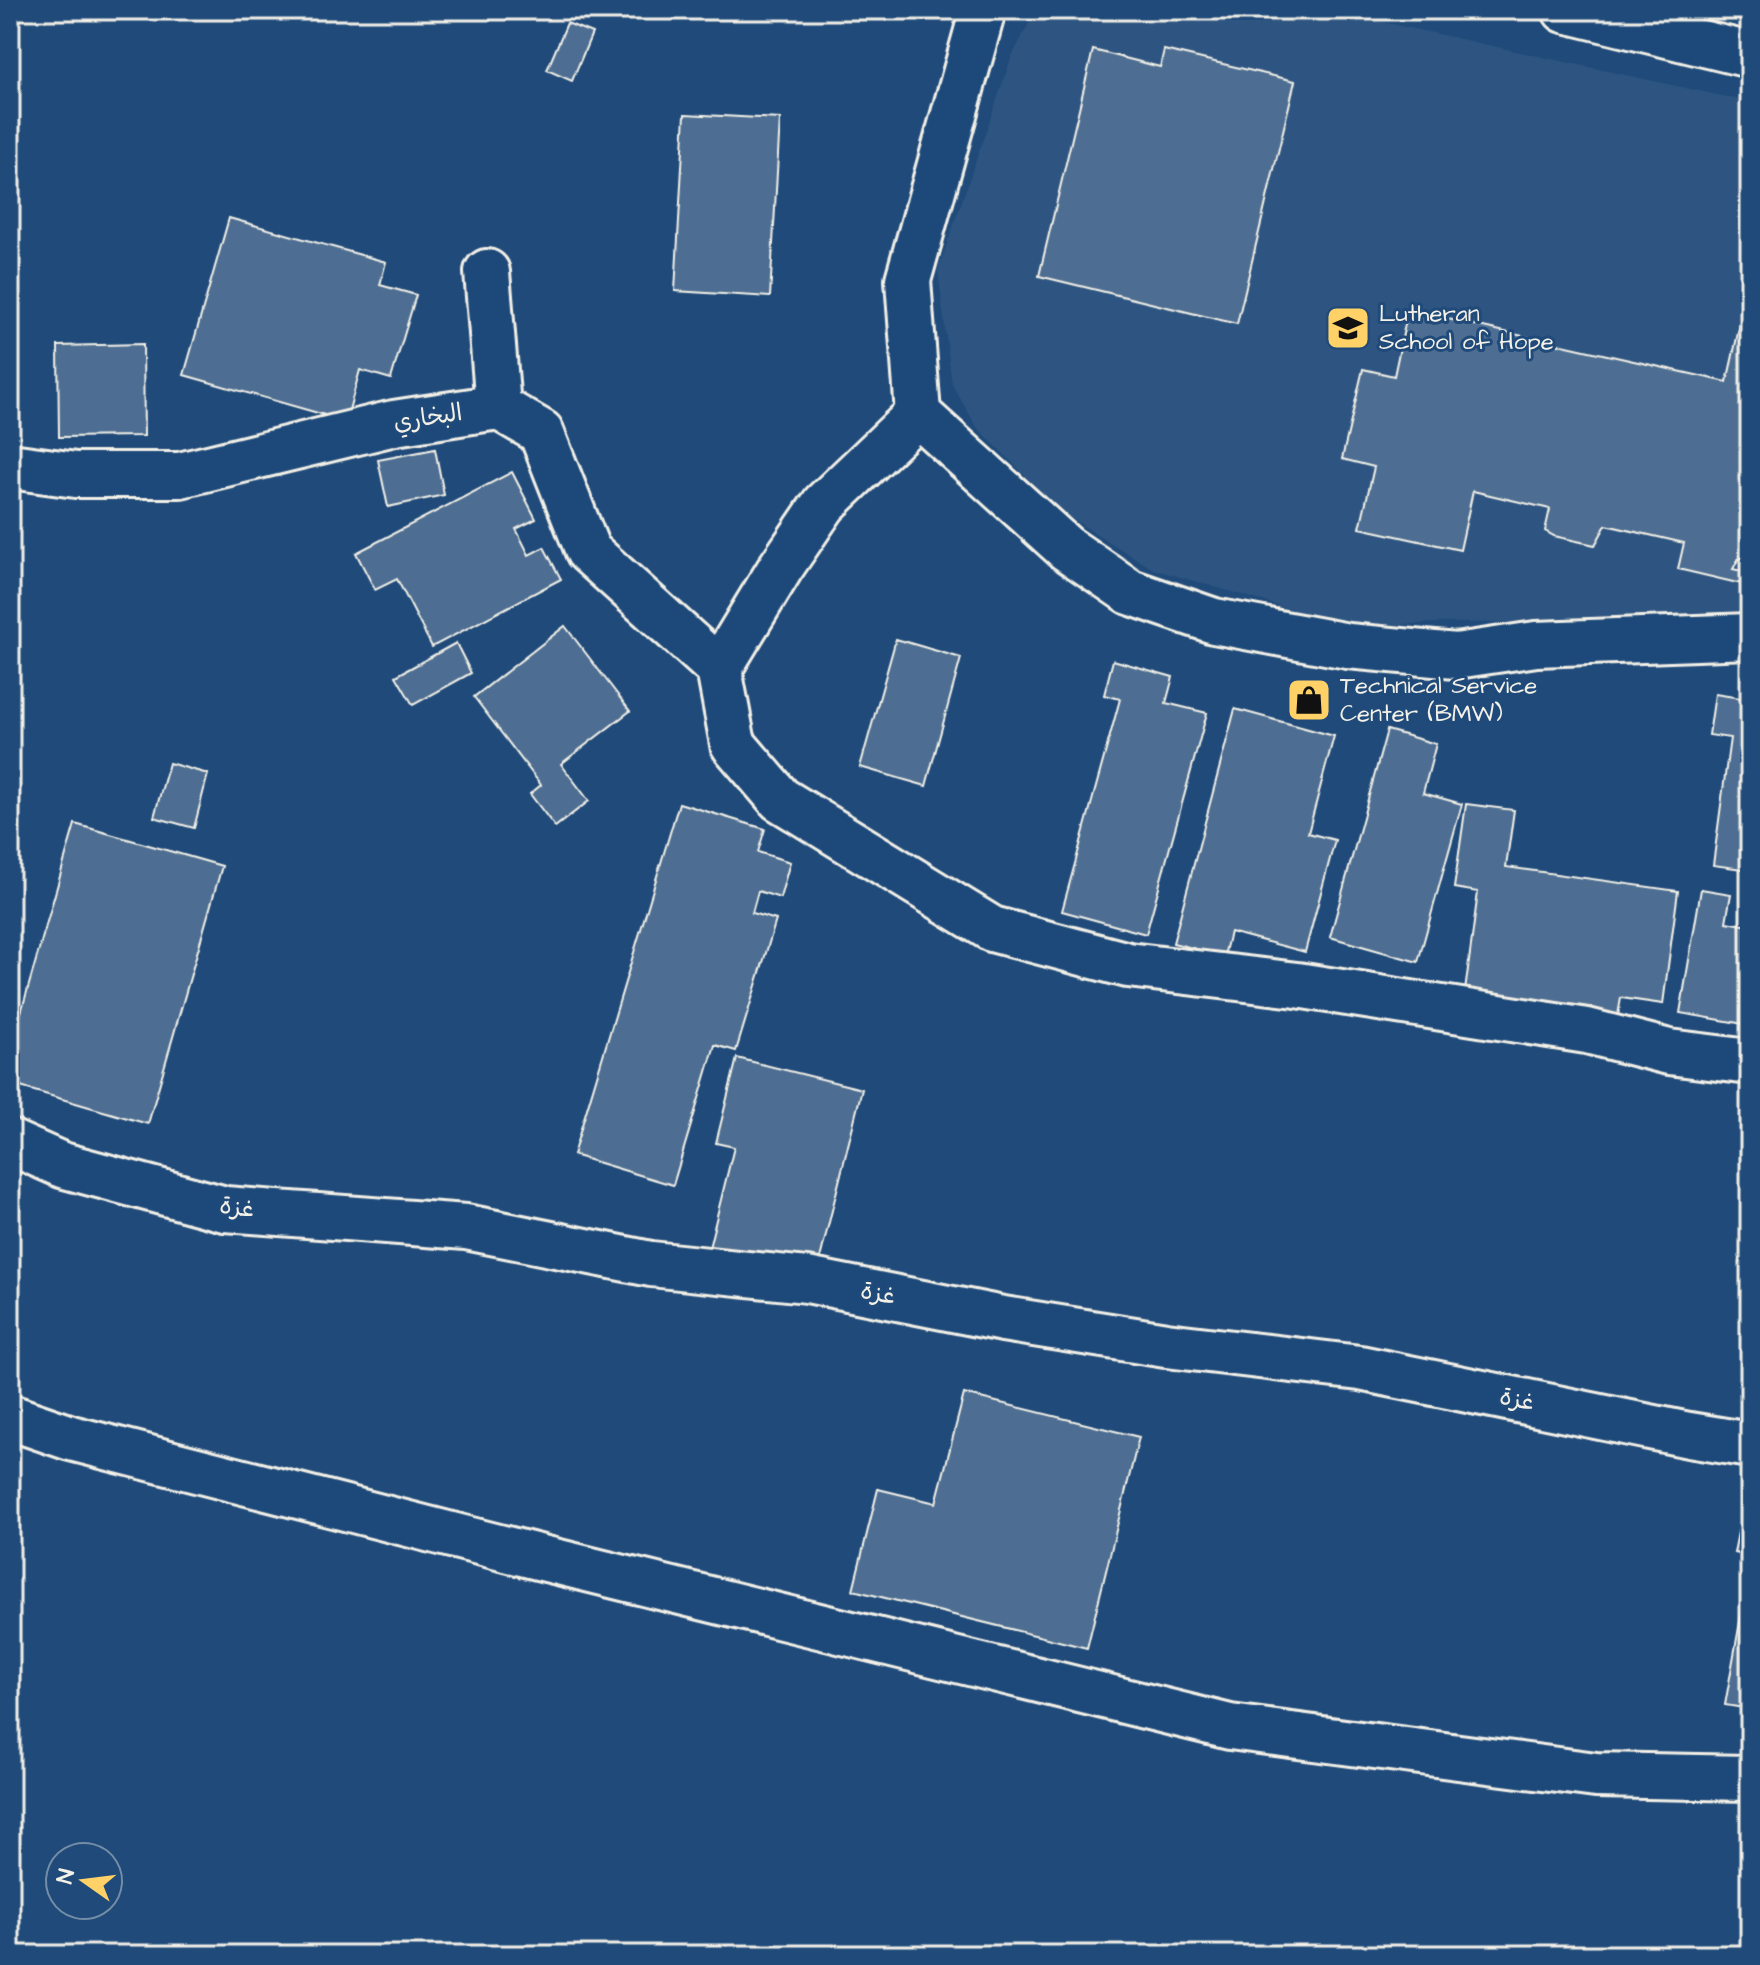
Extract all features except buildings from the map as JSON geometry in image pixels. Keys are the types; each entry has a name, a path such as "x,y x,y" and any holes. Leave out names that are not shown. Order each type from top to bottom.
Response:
{"street":[{"path":"983,10 908,280 918,414 1066,548 1130,592 1214,621 1348,646 1456,656 1536,644 1750,636"},
{"path":"1565,10 1750,55"},
{"path":"487,272 498,407"},
{"name":"البخاري","path":"10,466 76,475 180,475 394,423 498,407 541,432 588,551 719,669"},
{"path":"918,414 824,504 781,567 719,669 733,744 780,799 992,929 1128,965 1297,985 1587,1031 1669,1052 1750,1062"},
{"name":"غزة","path":"10,1142 62,1165 225,1209 466,1227 651,1264 807,1280 1003,1319 1166,1345 1360,1368 1750,1445"},
{"path":"10,1417 71,1438 514,1552 1230,1727 1596,1775 1750,1778"}],"shaded area":[{"name":"Lutheran School of Hope","path":"1036,10 1327,10 1750,102 1750,621 1435,623 1351,627 1153,569 1061,512 977,427 952,385 938,270 1012,56"}],"place":[{"name":"Lutheran School of Hope","path":"1348,328"},
{"name":"Technical Service Center (BMW)","path":"1309,700"}]}
